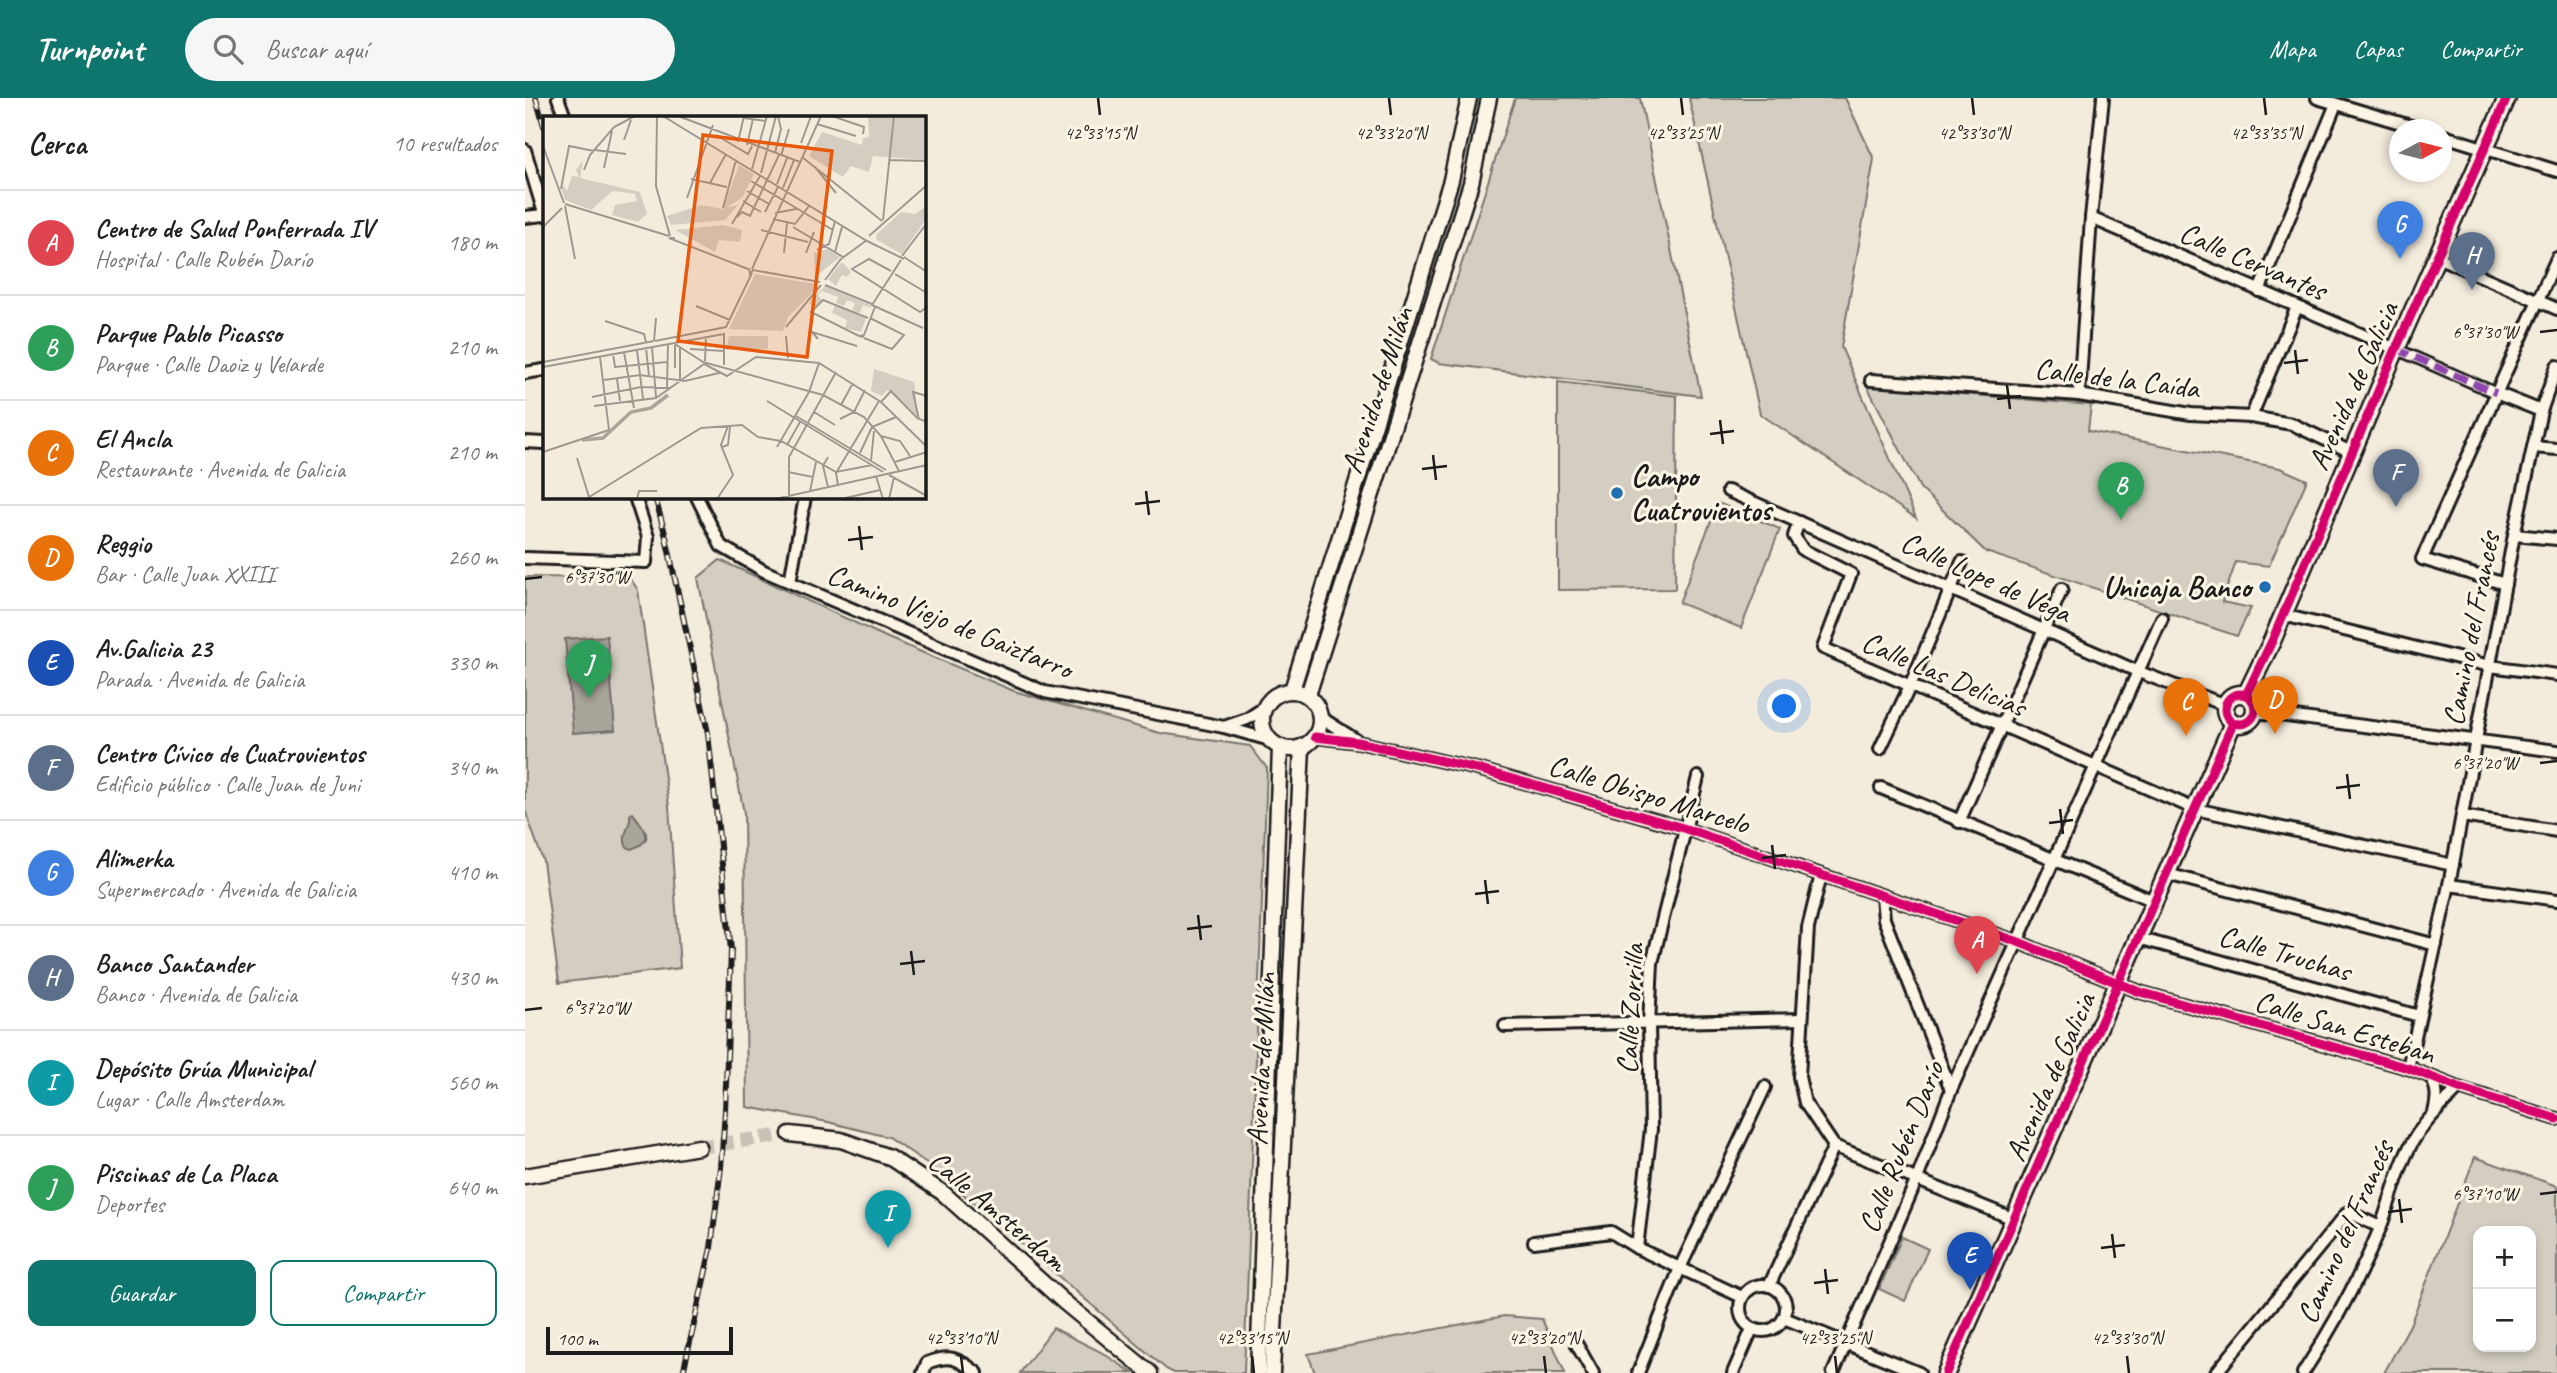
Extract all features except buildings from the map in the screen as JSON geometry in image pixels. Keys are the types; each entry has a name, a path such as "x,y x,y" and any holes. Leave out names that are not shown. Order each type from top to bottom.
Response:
{"main road":[{"name":"Avenida de Galicia","path":"2246,695 2507,98"},
{"path":"2235,694 2246,695 2253,701 2256,712 2249,722 2243,725 2233,723 2227,718 2225,705 2235,694"},
{"name":"Avenida de Galicia","path":"1946,1373 2233,723"}],"street":[{"path":"558,98 565,116"},
{"name":"Avenida de Milán","path":"1292,690 1451,180 1469,98"},
{"name":"Avenida de Milán","path":"1308,695 1471,183 1489,98"},
{"path":"2079,395 2091,218 2103,98"},
{"path":"2317,98 2389,120"},
{"path":"2259,291 2336,104"},
{"path":"2452,138 2557,171"},
{"path":"525,150 543,211"},
{"path":"525,217 543,214"},
{"name":"Calle Cervantes","path":"2091,218 2396,349"},
{"path":"2437,257 2557,309"},
{"path":"2505,584 2422,559 2557,258"},
{"path":"2251,417 2297,307"},
{"path":"2396,349 2541,411"},
{"name":"Camino del Francés","path":"2408,1068 2453,865 2514,535 2541,411 2557,366"},
{"path":"525,373 543,370"},
{"name":"Calle de la Caída","path":"1871,380 2079,395 2191,414 2251,417 2292,425 2351,452"},
{"path":"525,442 543,443"},
{"path":"2533,447 2557,449"},
{"name":"Calle Lope de Vega","path":"1728,491 2139,672 2225,705"},
{"path":"525,558 646,562 648,537 636,499"},
{"name":"Camino Viejo de Gaiztarro","path":"698,499 721,546 764,571 1045,692 1224,727 1275,743"},
{"path":"790,582 804,499"},
{"name":"Calle Las Delicias","path":"1800,522 1794,536 1803,551 1851,574 1823,648 2195,809 2453,865"},
{"path":"2514,535 2557,539"},
{"path":"1880,749 1910,686 1962,562"},
{"path":"1959,822 2061,589"},
{"path":"2283,615 2490,666 2557,675"},
{"name":"Calle Rubén Darío","path":"1833,1373 1917,1179 1951,1090 2162,618"},
{"path":"1224,727 1247,719 1264,708 1273,696 1292,690 1308,695 1316,704 1320,717 1315,737 1302,747 1291,749 1275,743 1262,725 1264,708"},
{"path":"2256,712 2557,751"},
{"name":"Calle Obispo Marcelo","path":"1320,717 1358,741"},
{"name":"Calle Obispo Marcelo","path":"1315,737 1358,741 1481,770 1683,828 2016,941 2119,983"},
{"name":"Avenida de Milán","path":"1258,1373 1275,743"},
{"name":"Avenida de Milán","path":"1272,1373 1302,747"},
{"name":"Calle Zorrilla","path":"1637,1248 1651,1129 1651,963 1698,777"},
{"path":"1881,788 2154,901"},
{"path":"2462,816 2557,831"},
{"path":"1821,874 1808,928 1799,1077 1805,1103 1834,1146 2014,1219"},
{"path":"2167,874 2436,945"},
{"path":"2449,885 2557,900"},
{"path":"1882,896 1884,919 1936,1058 1951,1090"},
{"name":"Calle Truchas","path":"2138,938 2419,1017"},
{"name":"Calle San Esteban","path":"2119,983 2140,992 2408,1068 2459,1088 2557,1119"},
{"path":"1506,1026 1802,1019"},
{"path":"2430,1077 2436,1085 2434,1113"},
{"path":"1638,1373 1680,1268 1765,1087"},
{"name":"Camino del Francés","path":"2303,1373 2331,1329 2380,1227 2415,1137 2459,1088"},
{"name":"Calle Amsterdam","path":"790,1134 841,1140 889,1157 943,1193 1064,1302 1150,1373"},
{"path":"1769,1286 1834,1146"},
{"path":"525,1176 699,1147"},
{"path":"2216,1373 2348,1212 2380,1227"},
{"path":"1534,1242 1611,1232 1637,1248 1742,1297"},
{"path":"1769,1286 1781,1294 1785,1301 1784,1318 1769,1331 1752,1329 1744,1322 1739,1308 1742,1297 1752,1287 1769,1286"},
{"path":"1784,1318 1919,1373"},
{"path":"1733,1373 1752,1329"},
{"path":"1577,1345 1593,1373"},
{"path":"923,1373 927,1363 944,1356 963,1362 977,1373"}],"shaded area":[{"path":"1515,98 1640,98 1701,396 1439,363 1431,359"},
{"path":"1689,98 1845,98 1874,159 1841,347 1916,518 1760,414"},
{"name":"Campo Cuatrovientos","path":"1558,382 1677,396 1675,589 1558,590"},
{"path":"1867,386 2091,405 2088,431 2280,468 2307,480 2269,566 2236,562 2222,602 2251,608 2237,636 1986,552 1920,488"},
{"name":"Campo Cuatrovientos","path":"1718,503 1780,529 1741,628 1679,603"},
{"path":"720,560 888,638 1014,691 1160,733 1250,746 1267,768 1244,1373 1174,1373 1166,1369 931,1166 888,1137 828,1122 747,1107 744,813 698,578"},
{"path":"525,577 630,578 638,590 669,806 680,968 559,983 543,861 525,810"},
{"path":"607,636 615,730 573,733 565,639"},
{"path":"633,813 644,829 646,838 631,849 626,846 625,837 630,815"},
{"path":"2475,1157 2557,1186 2557,1373 2384,1373 2410,1325"},
{"path":"1902,1237 1928,1249 1905,1301 1879,1289"},
{"path":"1504,1316 1542,1319 1565,1373 1315,1373 1308,1354"},
{"path":"1053,1328 1101,1352 1133,1373 1020,1373"}],"tunnel":[{"path":"699,1147 790,1134"}],"railway":[{"path":"536,98 543,122"},
{"path":"656,499 708,733 731,950 721,1167 711,1248 683,1373"}],"marked path":[{"path":"2396,349 2496,393"}],"cycle path":[{"path":"2246,695 2272,641 2396,349 2507,98"},
{"path":"2240,694 2251,698 2255,709 2251,720 2240,724 2229,720 2225,709 2229,698 2240,694"},
{"path":"1946,1373 2233,723"},
{"path":"1315,737 1358,742 1481,770 1683,828 2016,941 2140,992 2408,1068 2459,1088 2557,1119"}],"place":[{"name":"Alimerka","path":"2400,259"},
{"name":"Banco Santander","path":"2472,290"},
{"name":"Campo Cuatrovientos","path":"1617,493"},
{"name":"Centro Cívico de Cuatrovientos","path":"2396,507"},
{"name":"Parque Pablo Picasso","path":"2121,520"},
{"name":"Unicaja Banco","path":"2265,587"},
{"name":"Piscinas de La Placa","path":"589,698"},
{"name":"Reggio","path":"2275,734"},
{"name":"El Ancla","path":"2186,736"},
{"name":"Centro de Salud Ponferrada IV","path":"1977,974"},
{"name":"Depósito Grúa Municipal","path":"888,1248"},
{"name":"Av.Galicia 23","path":"1970,1290"}]}
